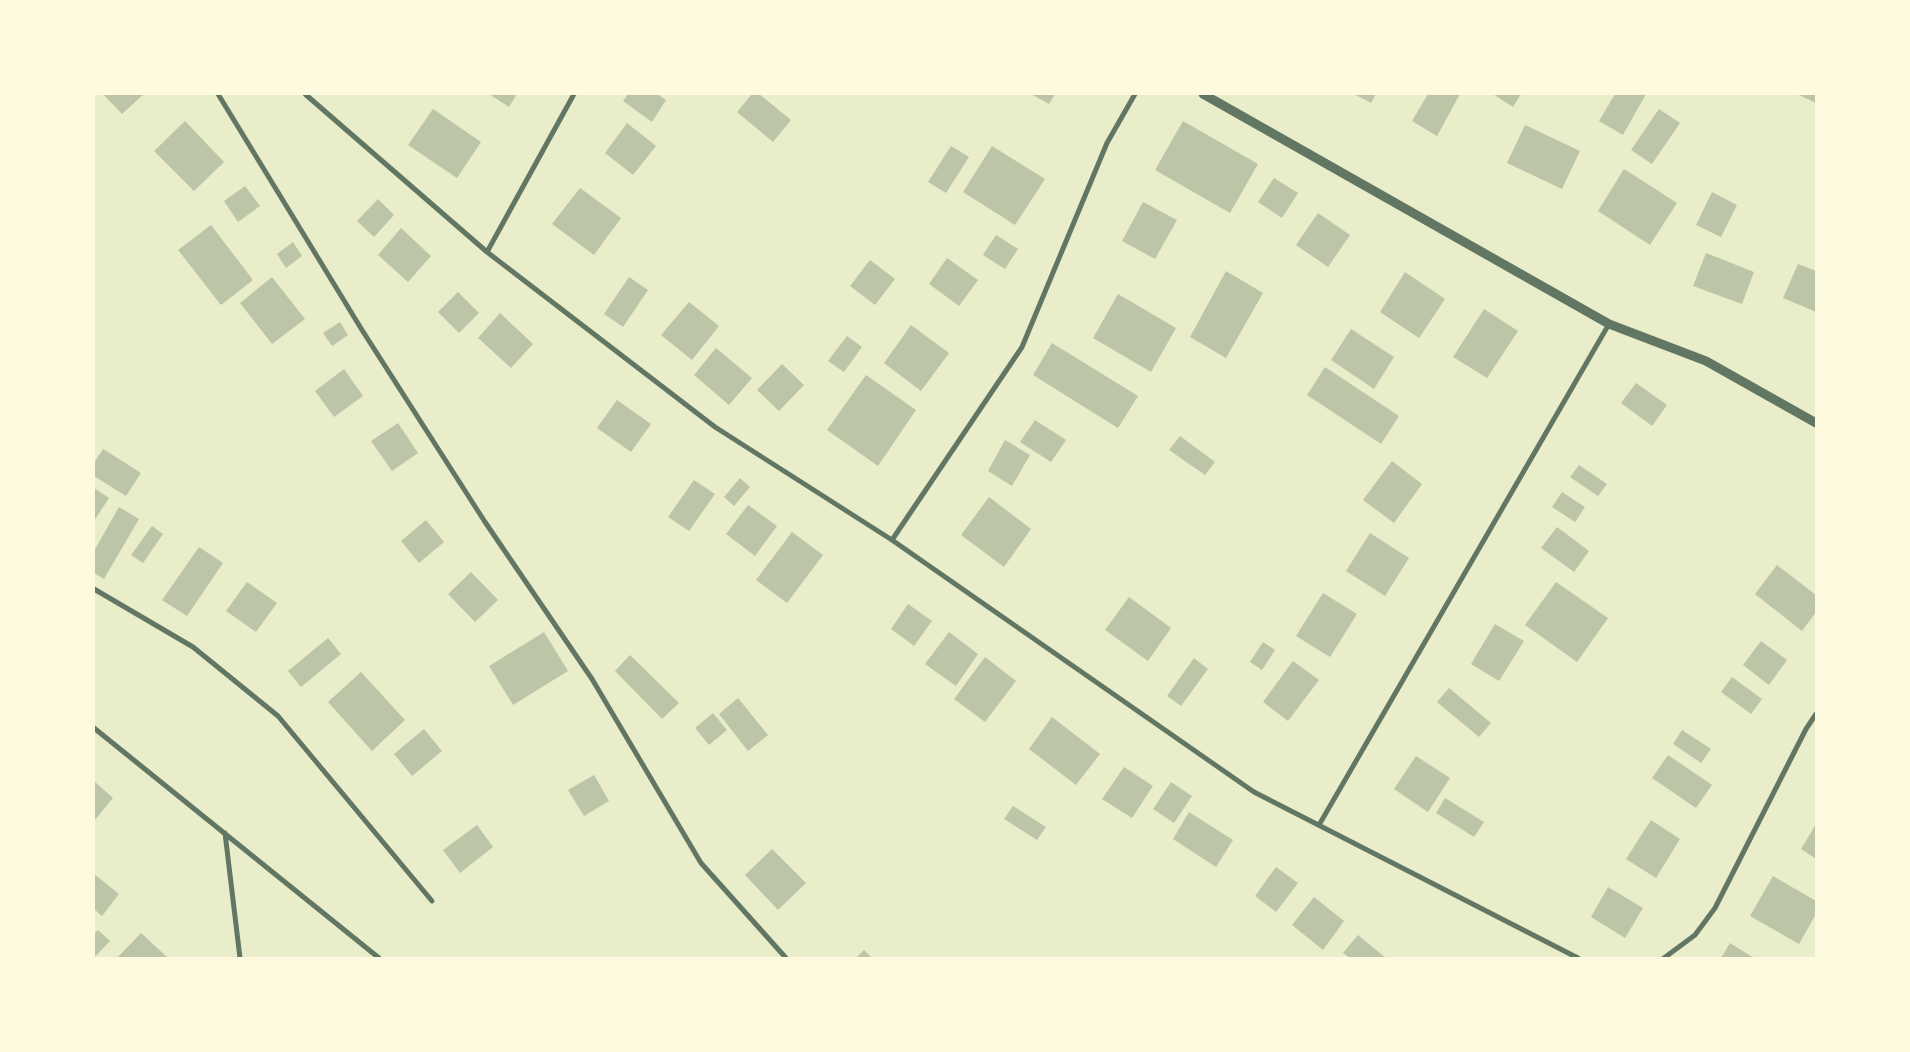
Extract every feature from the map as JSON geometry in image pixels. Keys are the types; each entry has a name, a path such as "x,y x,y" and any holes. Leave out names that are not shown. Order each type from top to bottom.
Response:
{"street":[{"path":"218,94 362,330 479,514 592,679 701,864 786,958"},
{"path":"305,94 487,252 715,427 892,540 1254,792 1578,958"},
{"path":"487,252 574,94"},
{"path":"892,540 1022,347 1107,143 1136,94"},
{"path":"1203,94 1609,324 1706,361 1816,423"},
{"path":"1319,825 1609,324"},
{"path":"94,589 193,648 278,716 432,901"},
{"path":"1664,958 1694,935 1715,908 1806,729 1816,714"},
{"path":"94,728 379,958"},
{"path":"225,833 240,958"}],"building":[{"path":"103,94 144,94 122,114"},
{"path":"489,94 517,94 509,107"},
{"path":"628,94 657,94 666,100 652,122 623,101"},
{"path":"752,94 759,94 791,120 773,142 737,112"},
{"path":"1031,94 1055,94 1049,104"},
{"path":"1354,94 1376,94 1371,103"},
{"path":"1428,94 1460,94 1437,136 1412,121"},
{"path":"1493,94 1521,94 1513,107"},
{"path":"1615,94 1646,94 1623,135 1599,121"},
{"path":"1797,94 1816,94 1816,103"},
{"path":"433,109 481,142 457,178 408,145"},
{"path":"1659,109 1680,123 1652,164 1631,150"},
{"path":"185,121 224,162 194,191 154,151"},
{"path":"1183,121 1258,164 1230,213 1155,170"},
{"path":"627,123 656,146 633,175 605,153"},
{"path":"1525,125 1580,151 1562,189 1507,163"},
{"path":"951,146 969,157 946,193 928,182"},
{"path":"992,146 1045,179 1015,225 963,192"},
{"path":"1624,169 1677,203 1650,245 1598,211"},
{"path":"1274,178 1298,193 1282,218 1258,202"},
{"path":"245,186 260,206 238,222 224,201"},
{"path":"580,188 621,218 594,255 552,224"},
{"path":"1712,192 1737,205 1721,237 1696,225"},
{"path":"378,199 394,215 374,237 357,221"},
{"path":"1143,202 1177,220 1155,259 1122,241"},
{"path":"1318,213 1350,235 1328,267 1296,245"},
{"path":"211,225 253,280 221,305 178,250"},
{"path":"401,228 431,256 408,282 378,255"},
{"path":"996,235 1018,249 1005,269 983,255"},
{"path":"293,242 302,256 286,268 277,254"},
{"path":"1706,253 1754,272 1742,304 1693,286"},
{"path":"947,258 978,280 959,306 929,284"},
{"path":"870,260 895,279 875,305 850,286"},
{"path":"1798,264 1816,271 1816,312 1783,298"},
{"path":"1226,271 1263,293 1226,358 1190,337"},
{"path":"1405,272 1445,299 1419,338 1380,312"},
{"path":"272,277 305,319 272,344 240,303"},
{"path":"629,277 648,290 623,327 604,314"},
{"path":"458,292 479,313 459,333 438,312"},
{"path":"1118,294 1176,328 1151,372 1093,338"},
{"path":"689,302 719,326 692,360 661,335"},
{"path":"1484,309 1518,331 1487,378 1453,357"},
{"path":"500,313 533,344 511,368 478,338"},
{"path":"340,322 348,335 332,346 323,333"},
{"path":"911,325 949,353 921,391 884,363"},
{"path":"1351,329 1394,357 1374,389 1331,360"},
{"path":"847,336 862,347 844,372 828,361"},
{"path":"1052,343 1138,396 1118,428 1033,375"},
{"path":"716,348 752,378 729,405 694,375"},
{"path":"782,364 804,385 779,411 757,390"},
{"path":"1325,367 1399,416 1381,444 1307,395"},
{"path":"344,369 363,396 334,417 315,391"},
{"path":"866,375 916,410 878,466 827,430"},
{"path":"1636,383 1667,405 1652,426 1621,403"},
{"path":"617,400 651,424 631,452 597,428"},
{"path":"1035,420 1066,440 1051,462 1020,442"},
{"path":"398,423 418,453 392,471 371,441"},
{"path":"1180,436 1215,462 1205,475 1169,450"},
{"path":"1005,440 1030,455 1012,486 988,471"},
{"path":"103,449 141,473 126,496 94,476 94,463"},
{"path":"1392,461 1422,484 1394,523 1363,500"},
{"path":"1579,465 1607,484 1598,496 1570,477"},
{"path":"740,478 750,487 734,506 724,497"},
{"path":"694,480 715,494 689,531 668,517"},
{"path":"94,488 109,498 94,521"},
{"path":"1562,492 1585,507 1575,522 1552,507"},
{"path":"989,497 1031,529 1004,567 961,535"},
{"path":"748,505 777,526 755,556 726,534"},
{"path":"119,507 139,519 104,579 94,573 94,551"},
{"path":"426,520 444,542 419,563 401,541"},
{"path":"152,526 163,534 143,563 131,555"},
{"path":"1557,527 1589,551 1574,572 1541,548"},
{"path":"792,532 823,555 787,603 756,580"},
{"path":"1370,533 1409,558 1385,596 1346,571"},
{"path":"199,547 223,563 187,616 162,600"},
{"path":"1777,565 1816,595 1816,612 1802,631 1755,594"},
{"path":"471,572 498,600 475,622 448,594"},
{"path":"247,582 277,603 256,632 226,611"},
{"path":"1556,582 1608,618 1577,662 1525,625"},
{"path":"1323,593 1357,614 1330,657 1296,636"},
{"path":"1129,597 1171,628 1148,661 1105,630"},
{"path":"908,604 932,621 914,646 891,629"},
{"path":"1495,624 1524,641 1499,681 1471,664"},
{"path":"544,632 568,671 513,705 489,666"},
{"path":"949,632 978,654 956,686 925,664"},
{"path":"328,638 341,654 301,687 288,671"},
{"path":"1761,641 1787,660 1769,685 1743,665"},
{"path":"1263,642 1275,650 1262,670 1250,662"},
{"path":"630,655 679,703 662,719 615,671"},
{"path":"985,657 1016,681 985,722 954,699"},
{"path":"1194,658 1208,669 1181,706 1167,696"},
{"path":"1293,661 1319,680 1288,721 1263,702"},
{"path":"361,672 405,720 372,751 328,702"},
{"path":"1732,677 1762,699 1751,714 1721,692"},
{"path":"1449,688 1491,723 1479,737 1437,702"},
{"path":"738,698 768,735 748,751 719,714"},
{"path":"713,713 727,730 709,745 695,728"},
{"path":"1052,717 1100,754 1076,785 1029,749"},
{"path":"424,729 442,751 412,776 394,754"},
{"path":"1682,730 1711,749 1701,763 1673,744"},
{"path":"1668,755 1712,785 1696,808 1652,778"},
{"path":"1416,756 1450,778 1428,812 1394,789"},
{"path":"1124,767 1153,786 1132,818 1102,799"},
{"path":"594,775 609,801 584,816 568,790"},
{"path":"94,781 113,798 94,821"},
{"path":"1171,782 1192,796 1174,823 1153,809"},
{"path":"1445,798 1484,822 1474,837 1436,813"},
{"path":"1013,806 1046,827 1037,840 1004,819"},
{"path":"1189,812 1233,840 1216,867 1173,839"},
{"path":"1651,820 1680,839 1656,878 1626,859"},
{"path":"1816,824 1816,859 1801,849"},
{"path":"477,825 493,847 460,873 443,850"},
{"path":"772,849 806,883 778,910 745,875"},
{"path":"1276,867 1298,883 1276,912 1255,896"},
{"path":"94,874 119,894 102,916 94,909"},
{"path":"1773,876 1816,901 1816,914 1799,944 1750,916"},
{"path":"1608,887 1643,908 1625,938 1591,917"},
{"path":"1314,897 1344,921 1323,950 1292,925"},
{"path":"98,930 110,941 94,958 94,934"},
{"path":"141,933 168,958 117,958"},
{"path":"1358,935 1386,958 1350,958 1343,953"},
{"path":"1730,943 1754,958 1721,958"},
{"path":"864,950 872,958 856,958"}]}
